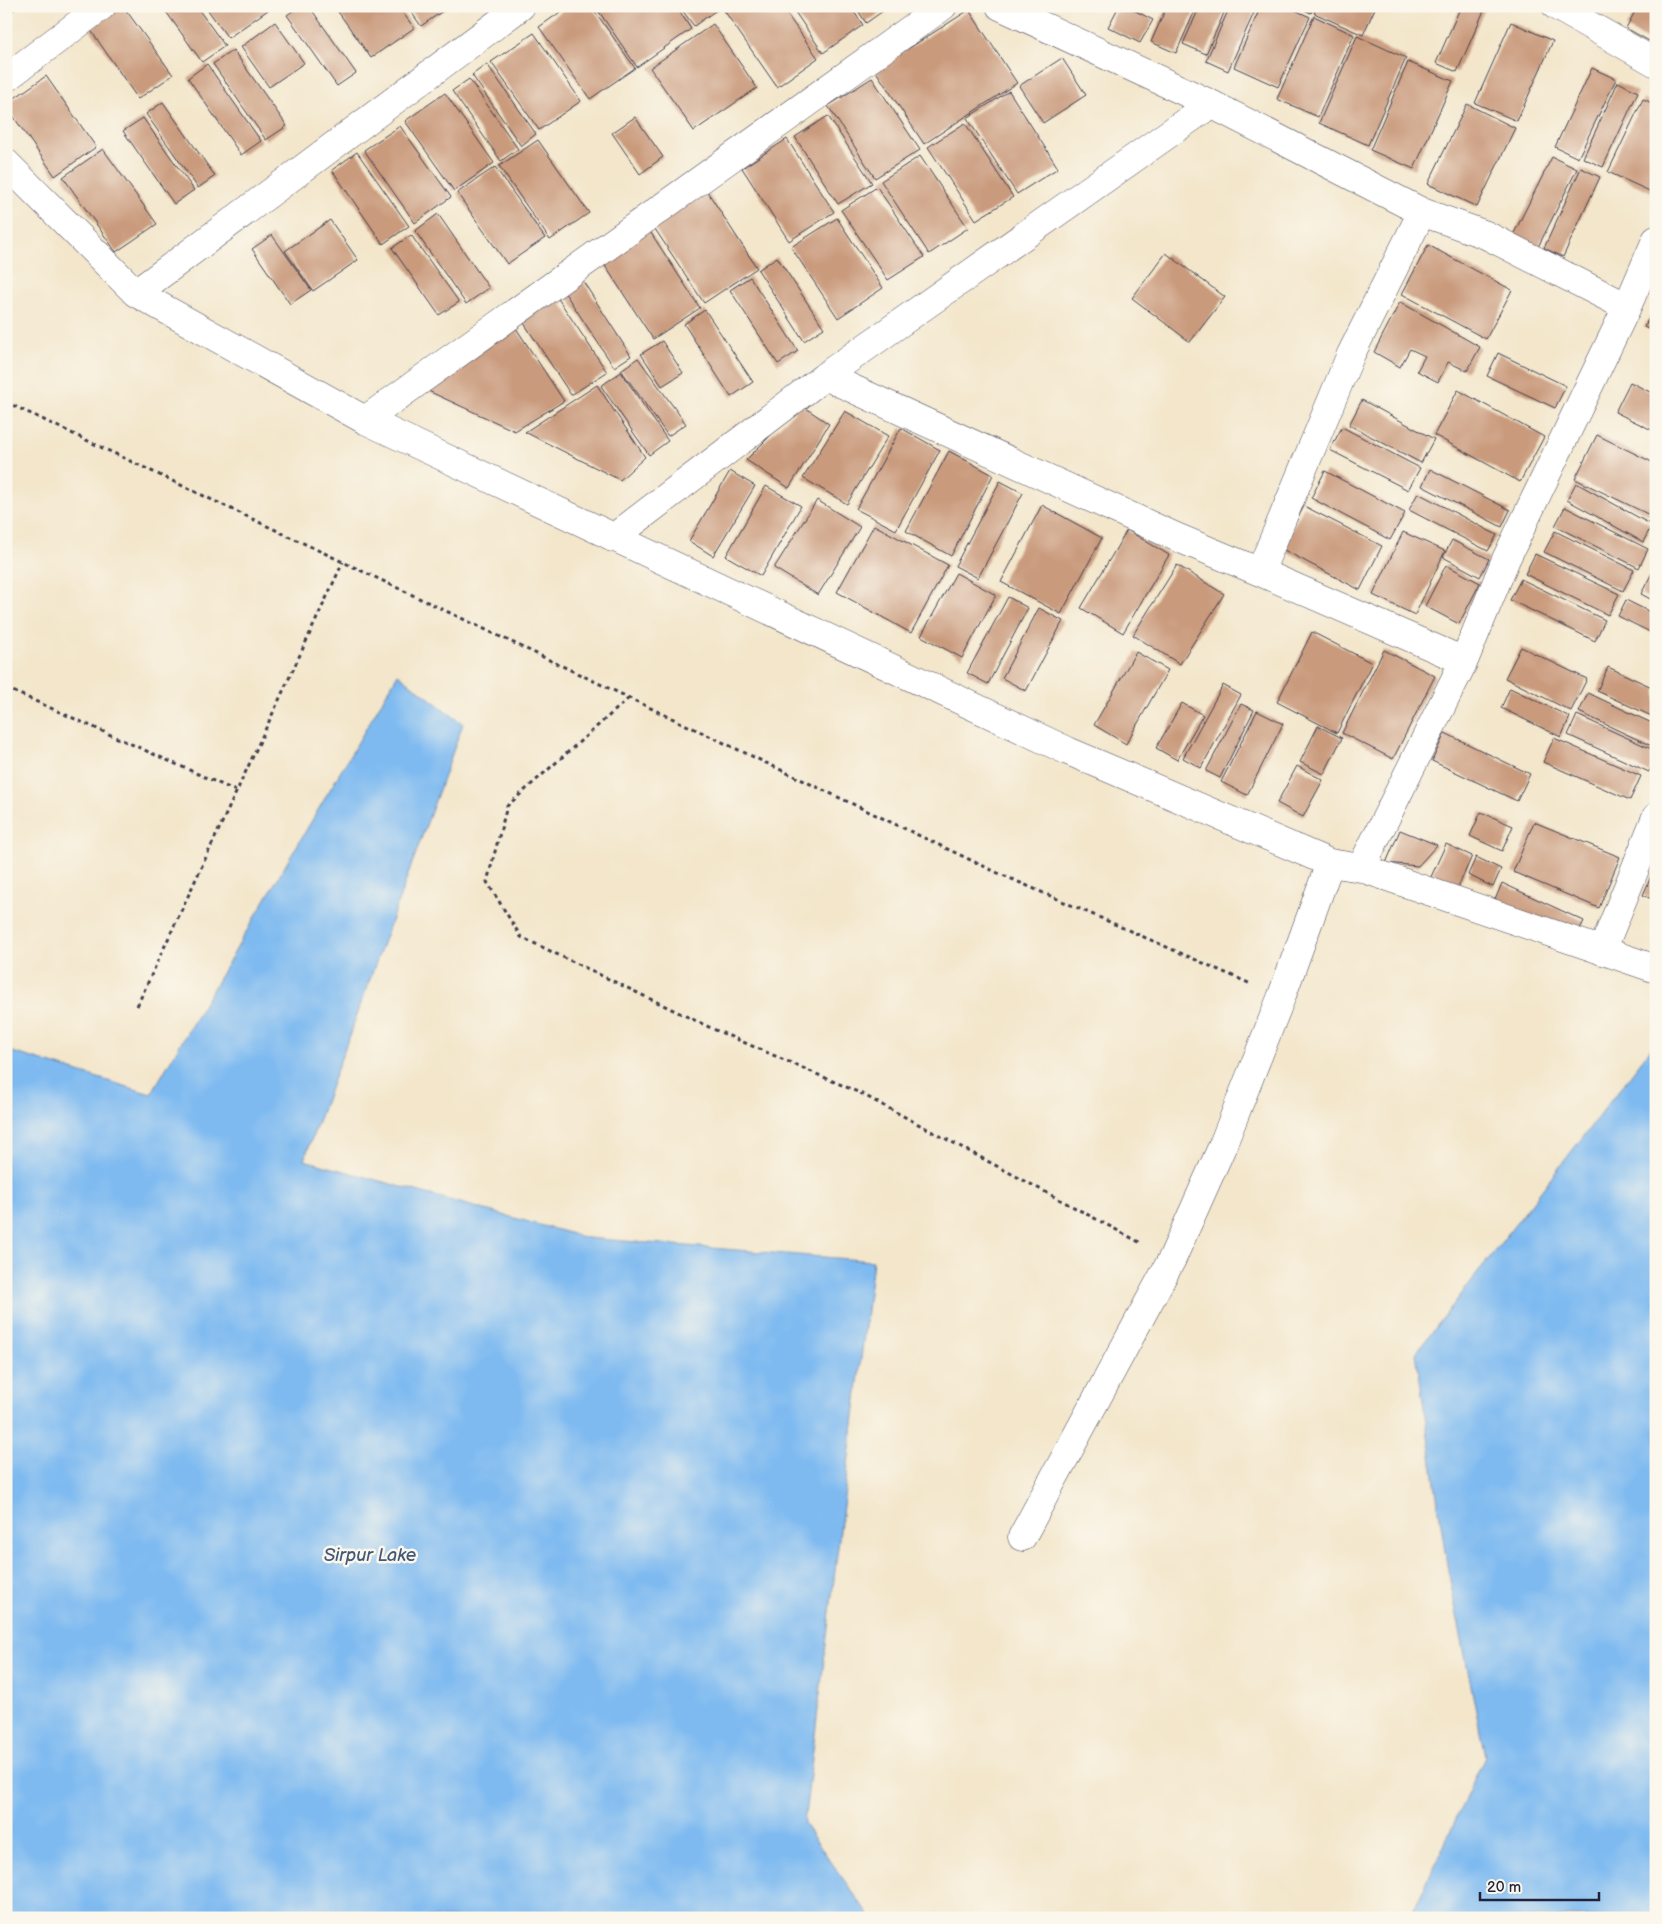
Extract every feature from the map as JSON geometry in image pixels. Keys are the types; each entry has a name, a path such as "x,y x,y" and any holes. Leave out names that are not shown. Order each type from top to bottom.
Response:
{"street":[{"path":"6,78 102,6"},
{"path":"136,293 521,6"},
{"path":"365,420 943,6"},
{"path":"1000,6 1211,104 1422,212 1486,235 1628,307"},
{"path":"1556,6 1656,63"},
{"path":"613,538 825,376 1211,104"},
{"path":"6,163 136,293 365,420 1068,751 1330,863 1361,868 1656,968"},
{"path":"1260,572 1352,354 1422,212"},
{"path":"1361,868 1464,661 1506,559 1628,307 1656,240"},
{"path":"825,376 1176,537 1464,661"},
{"path":"1602,951 1656,817"},
{"path":"1022,1537 1172,1259 1222,1147 1281,998 1330,863"}],"path":[{"path":"6,402 998,873 1281,998"},
{"path":"137,1006 343,562"},
{"path":"6,688 236,791"},
{"path":"629,698 507,806 487,882 521,937 711,1028 860,1093 1172,1259"}],"water":[{"name":"Sirpur Lake","path":"398,674 463,724 304,1160 587,1238 873,1261 804,1824 871,1918 6,1918 6,1050 151,1094"},
{"path":"1656,1042 1656,1918 1410,1918 1485,1756 1447,1565 1416,1353"}],"building":[{"path":"6,6 19,6 6,15"},
{"path":"123,6 173,75 138,99 90,29"},
{"path":"162,6 196,6 225,46 202,62"},
{"path":"205,6 265,6 268,10 228,38"},
{"path":"300,6 309,6 356,73 337,86 287,15"},
{"path":"334,6 398,6 414,28 371,58"},
{"path":"407,6 450,6 421,26"},
{"path":"569,6 591,6 635,68 590,99 539,27"},
{"path":"595,6 676,6 691,29 637,67"},
{"path":"679,6 722,6 694,26"},
{"path":"727,6 781,6 818,58 777,87 723,9"},
{"path":"791,6 850,6 863,25 823,53"},
{"path":"855,6 890,6 866,23"},
{"path":"1119,6 1126,6 1153,20 1140,43 1108,27"},
{"path":"1167,6 1197,6 1176,53 1151,42"},
{"path":"1200,6 1227,6 1206,54 1183,44"},
{"path":"1230,6 1257,6 1228,71 1206,61"},
{"path":"1261,6 1286,6 1310,17 1278,87 1234,67"},
{"path":"1295,6 1314,6 1311,13"},
{"path":"1317,6 1376,6 1363,35 1314,13"},
{"path":"1461,6 1486,6 1457,72 1436,63"},
{"path":"1638,6 1656,6 1656,28 1649,41 1626,28"},
{"path":"969,10 1017,83 924,144 875,70"},
{"path":"1314,16 1354,35 1318,117 1277,99"},
{"path":"275,22 304,63 269,87 241,47"},
{"path":"1511,22 1553,41 1517,121 1475,103"},
{"path":"713,24 757,88 694,131 650,68"},
{"path":"534,33 581,101 539,130 491,62"},
{"path":"1357,36 1406,58 1368,145 1319,123"},
{"path":"233,50 287,126 266,140 213,64"},
{"path":"1062,58 1086,95 1043,123 1019,86"},
{"path":"1408,62 1453,81 1414,169 1370,150"},
{"path":"207,64 261,141 241,155 188,78"},
{"path":"487,64 536,134 521,146 472,75"},
{"path":"1592,68 1616,79 1578,158 1555,147"},
{"path":"46,76 96,147 55,176 6,106 6,104"},
{"path":"872,78 920,150 875,178 828,106"},
{"path":"469,79 518,149 501,161 452,91"},
{"path":"1618,82 1638,92 1603,167 1583,158"},
{"path":"1009,91 1058,168 1017,194 967,118"},
{"path":"445,93 494,163 454,191 405,121"},
{"path":"1643,99 1656,105 1656,194 1608,172"},
{"path":"163,102 215,176 198,188 146,114"},
{"path":"1467,104 1515,128 1477,207 1428,184"},
{"path":"828,116 872,183 838,204 795,137"},
{"path":"635,117 663,157 640,174 612,133"},
{"path":"143,118 194,190 174,204 123,131"},
{"path":"965,123 1013,197 976,220 928,147"},
{"path":"400,126 451,197 415,223 364,150"},
{"path":"787,139 834,212 789,241 742,168"},
{"path":"538,140 589,213 550,240 499,166"},
{"path":"103,149 157,224 116,252 63,177"},
{"path":"357,152 409,226 383,244 332,170"},
{"path":"920,156 968,228 929,254 881,181"},
{"path":"1552,157 1577,169 1537,249 1512,237"},
{"path":"495,167 545,238 507,264 457,193"},
{"path":"1581,168 1600,177 1563,257 1544,248"},
{"path":"877,187 924,257 888,280 841,210"},
{"path":"707,191 757,268 704,303 653,226"},
{"path":"438,214 489,288 466,304 415,231"},
{"path":"837,218 883,288 838,318 791,247"},
{"path":"330,220 358,260 313,291 285,251"},
{"path":"649,230 700,308 653,339 602,261"},
{"path":"272,235 311,290 290,304 252,249"},
{"path":"411,235 459,302 439,315 392,248"},
{"path":"1428,245 1512,290 1486,339 1402,294"},
{"path":"1166,253 1225,297 1190,342 1132,298"},
{"path":"777,257 824,328 804,341 758,270"},
{"path":"579,275 631,356 614,367 561,287"},
{"path":"750,277 798,351 778,364 730,290"},
{"path":"555,294 607,372 571,395 520,317"},
{"path":"1400,302 1480,347 1467,371 1448,362 1438,382 1417,371 1425,356 1410,349 1400,367 1374,352"},
{"path":"1656,306 1656,333 1644,327"},
{"path":"705,310 753,382 731,397 684,324"},
{"path":"512,322 564,401 515,431 426,390"},
{"path":"662,341 683,373 662,386 641,354"},
{"path":"1498,353 1566,386 1555,408 1487,376"},
{"path":"638,358 686,424 668,436 621,370"},
{"path":"621,372 668,441 649,455 601,386"},
{"path":"1630,382 1656,395 1656,432 1615,412"},
{"path":"597,385 645,457 620,480 525,432"},
{"path":"1458,390 1544,437 1520,482 1434,435"},
{"path":"1362,400 1434,439 1421,463 1349,425"},
{"path":"801,405 829,424 789,488 746,460"},
{"path":"845,411 888,436 847,504 803,478"},
{"path":"1342,427 1420,468 1408,490 1330,450"},
{"path":"901,428 940,450 896,530 856,509"},
{"path":"1597,435 1656,464 1656,518 1575,479"},
{"path":"949,451 993,475 951,556 906,531"},
{"path":"1430,469 1510,510 1502,527 1422,486"},
{"path":"730,471 755,486 713,556 689,541"},
{"path":"1325,471 1405,513 1390,540 1311,498"},
{"path":"1000,481 1023,493 978,578 955,566"},
{"path":"1576,483 1652,525 1643,542 1567,500"},
{"path":"766,486 801,506 761,576 726,556"},
{"path":"1418,493 1497,535 1488,551 1409,510"},
{"path":"817,500 860,527 818,595 774,568"},
{"path":"1042,505 1102,538 1061,614 1001,582"},
{"path":"1304,506 1382,546 1360,590 1282,549"},
{"path":"1565,507 1648,549 1639,568 1555,526"},
{"path":"874,525 948,565 911,633 837,592"},
{"path":"1127,530 1169,555 1123,633 1081,608"},
{"path":"1555,531 1634,570 1623,591 1544,552"},
{"path":"1403,532 1445,551 1415,615 1373,595"},
{"path":"1452,540 1489,559 1480,577 1443,557"},
{"path":"1535,554 1619,594 1608,615 1525,574"},
{"path":"1177,565 1224,594 1180,664 1133,635"},
{"path":"1446,565 1480,583 1459,624 1425,606"},
{"path":"1653,571 1656,572 1656,602 1641,594"},
{"path":"956,573 996,595 962,658 921,636"},
{"path":"1521,579 1605,620 1595,641 1510,600"},
{"path":"1008,597 1028,608 988,684 967,673"},
{"path":"1626,600 1656,615 1656,635 1618,616"},
{"path":"1039,608 1063,621 1026,691 1002,678"},
{"path":"1312,632 1372,663 1337,733 1277,702"},
{"path":"1521,647 1587,679 1571,711 1505,678"},
{"path":"1384,650 1435,676 1393,759 1342,733"},
{"path":"1136,652 1168,670 1126,744 1094,725"},
{"path":"1608,667 1656,689 1656,718 1597,691"},
{"path":"1223,685 1241,695 1201,768 1183,758"},
{"path":"1510,688 1570,717 1561,737 1501,708"},
{"path":"1588,693 1656,725 1656,748 1579,712"},
{"path":"1182,703 1203,715 1177,760 1156,748"},
{"path":"1241,704 1254,710 1220,778 1206,771"},
{"path":"1257,711 1283,724 1247,795 1221,782"},
{"path":"1577,715 1656,751 1656,756 1649,772 1568,735"},
{"path":"1318,726 1342,738 1324,774 1300,762"},
{"path":"1445,733 1530,774 1517,801 1432,761"},
{"path":"1554,738 1641,776 1630,800 1543,762"},
{"path":"1297,766 1323,780 1303,817 1277,803"},
{"path":"1481,812 1513,826 1502,851 1470,836"},
{"path":"1534,822 1620,857 1599,908 1513,872"},
{"path":"1400,830 1437,845 1418,866 1386,863"},
{"path":"1446,844 1472,856 1456,892 1430,879"},
{"path":"1476,857 1501,869 1493,887 1468,875"},
{"path":"1656,865 1656,901 1643,895"},
{"path":"1502,883 1584,921 1576,937 1495,900"}]}
